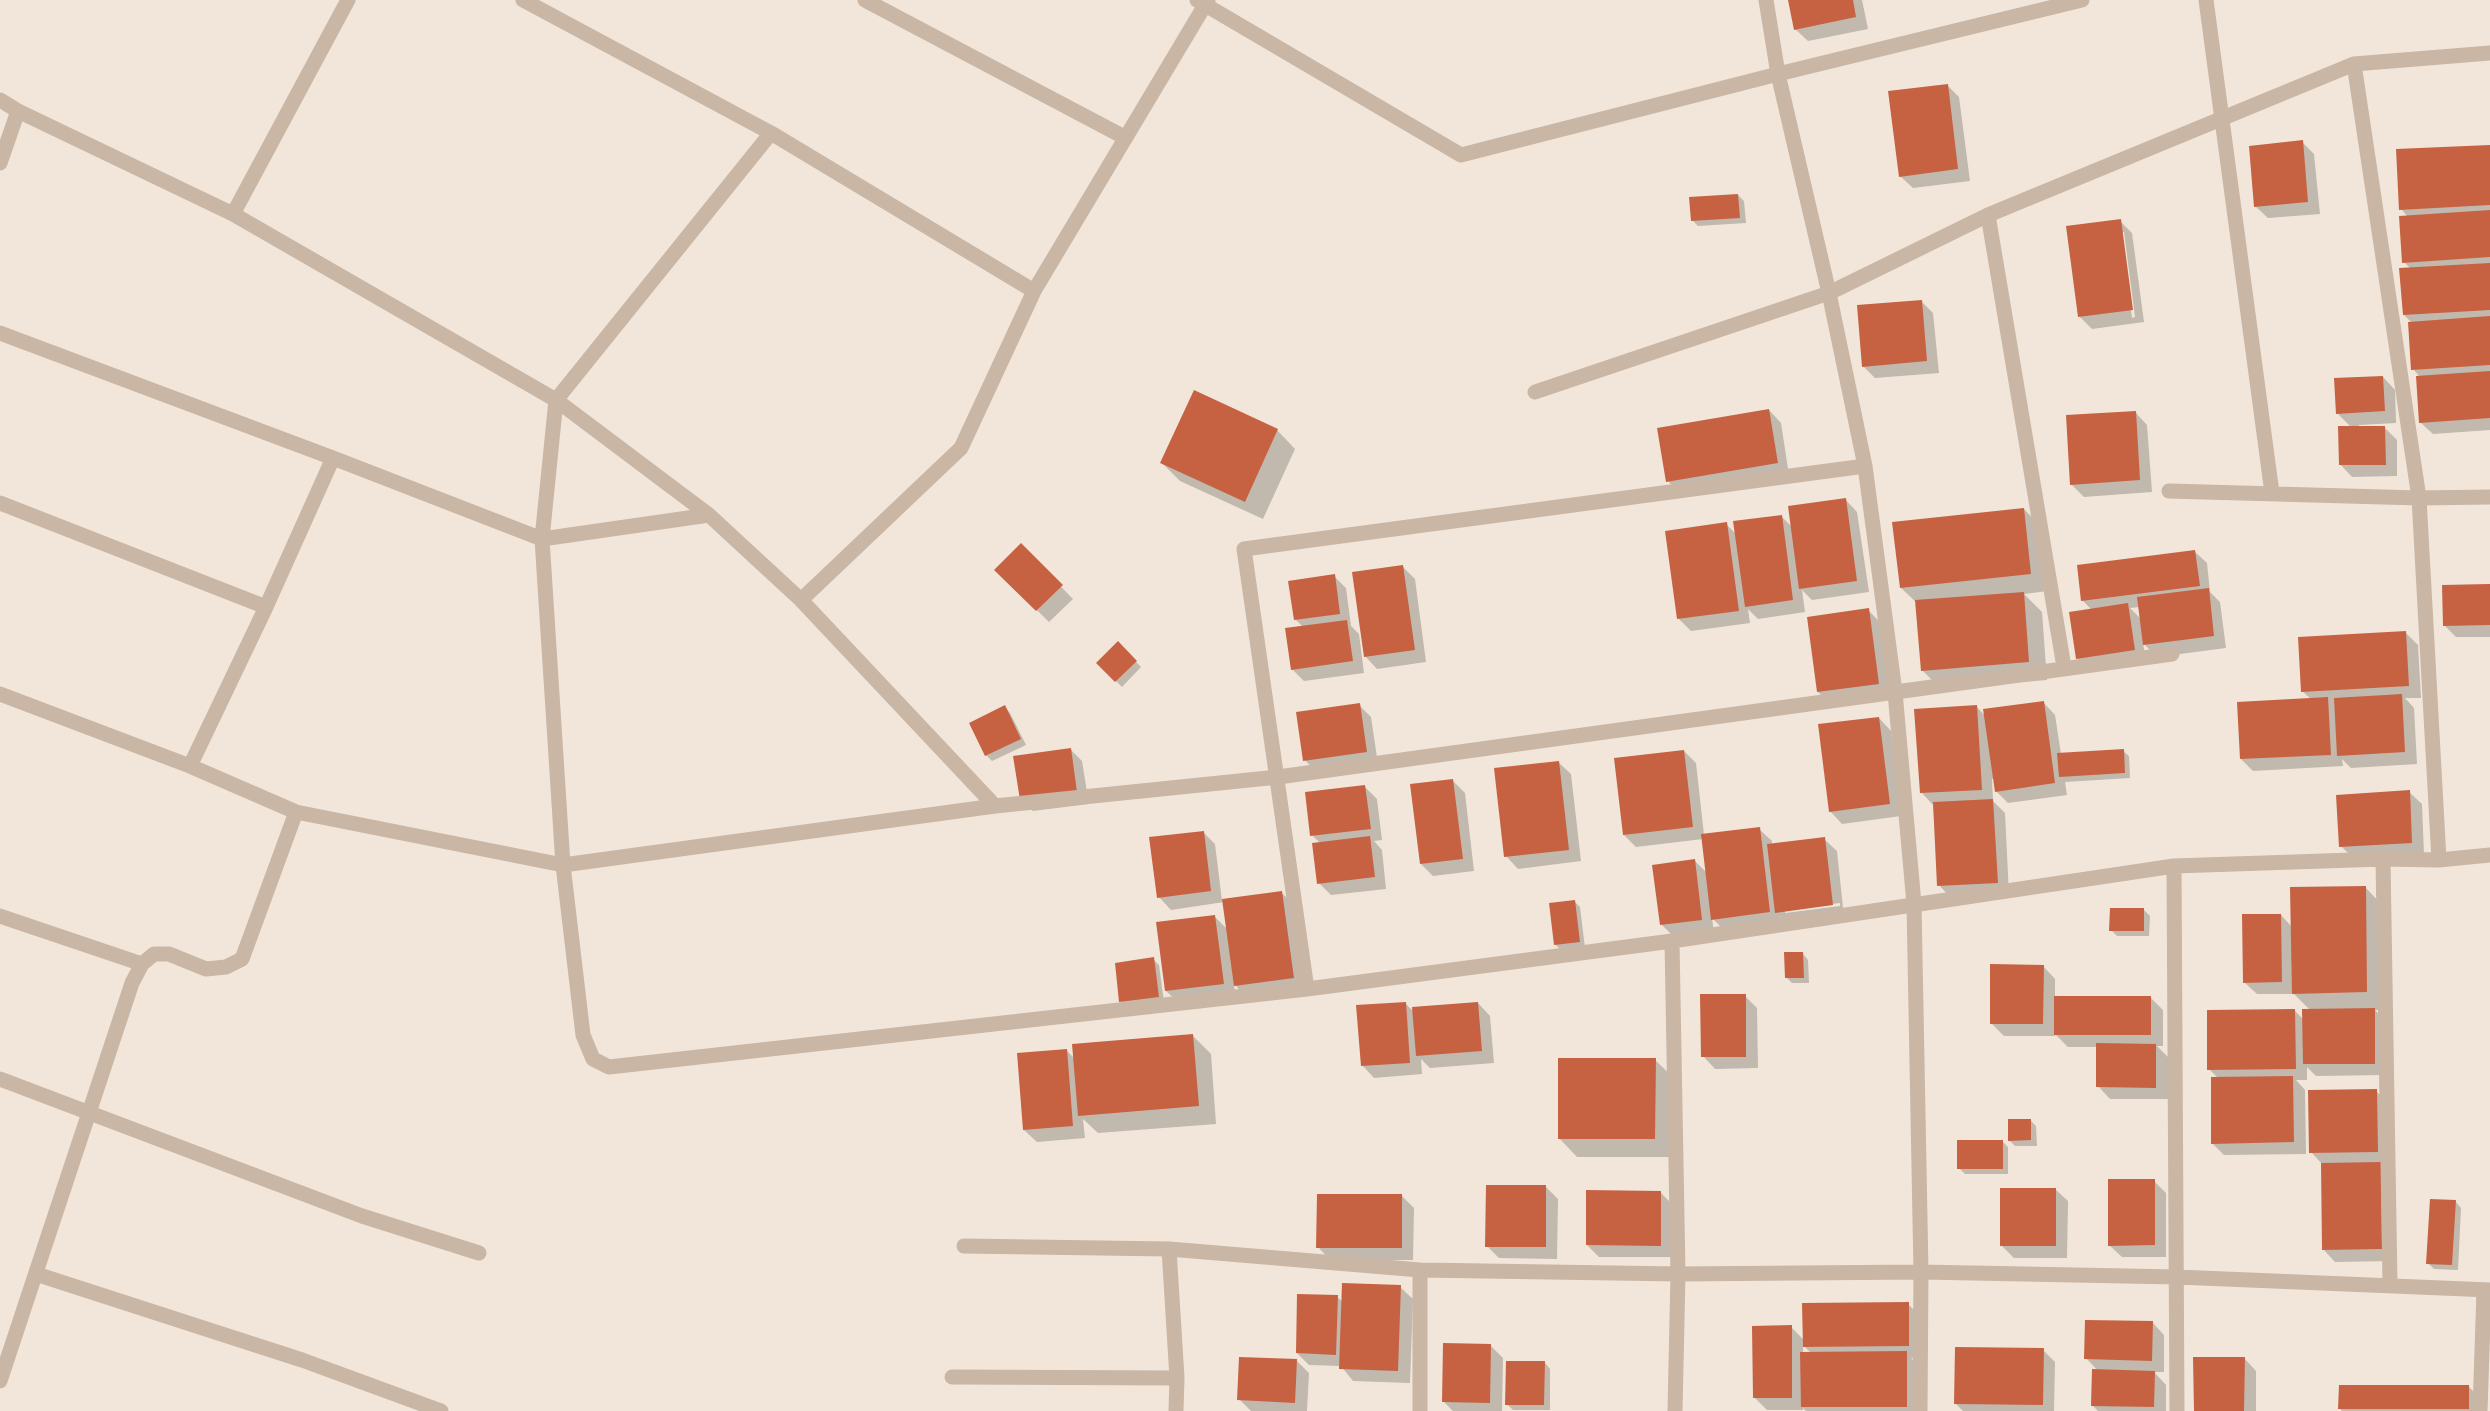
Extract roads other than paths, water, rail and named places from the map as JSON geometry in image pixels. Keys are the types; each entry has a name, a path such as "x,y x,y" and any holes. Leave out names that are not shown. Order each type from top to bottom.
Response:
{"street":[{"path":"233,214 348,0"},
{"path":"523,0 771,133 1034,291"},
{"path":"865,0 1124,137"},
{"path":"1766,0 1778,74 1865,466 1895,692 1914,904 1921,1272 1920,1411"},
{"path":"801,600 961,448 1034,291 1203,2 1461,154 2082,0"},
{"path":"2206,0 2272,493"},
{"path":"1535,392 1828,293 1988,215 2354,64 2490,53"},
{"path":"2354,64 2419,498 2439,860"},
{"path":"0,100 18,111 233,214 556,400 709,516 801,600 995,806"},
{"path":"0,163 18,111"},
{"path":"771,133 556,400 542,540 563,865 583,1035 593,1059 609,1067 1307,989 1672,941 2175,866 2383,859 2439,860 2490,855"},
{"path":"1988,215 2064,667"},
{"path":"0,333 333,458 542,540 709,516"},
{"path":"190,766 266,607 333,458"},
{"path":"1307,989 1244,549 1865,466"},
{"path":"2169,491 2419,498 2490,497"},
{"path":"0,503 266,607"},
{"path":"0,694 190,766 296,812 563,865 995,806 1278,777 2064,667 2172,654"},
{"path":"0,1381 132,983 142,964 154,954 169,954 206,969 226,968 242,959 296,812"},
{"path":"2383,859 2390,1284"},
{"path":"2175,866 2177,1411"},
{"path":"0,916 142,964"},
{"path":"1672,941 1678,1274 1675,1411"},
{"path":"0,1079 362,1216 479,1253"},
{"path":"964,1246 1169,1249 1420,1270 1678,1274 1921,1272 2177,1277 2390,1284 2487,1290 2480,1411"},
{"path":"1169,1249 1177,1378 1176,1411"},
{"path":"1420,1270 1420,1411"},
{"path":"36,1274 302,1360 441,1411"},
{"path":"952,1377 1177,1378"}]}
